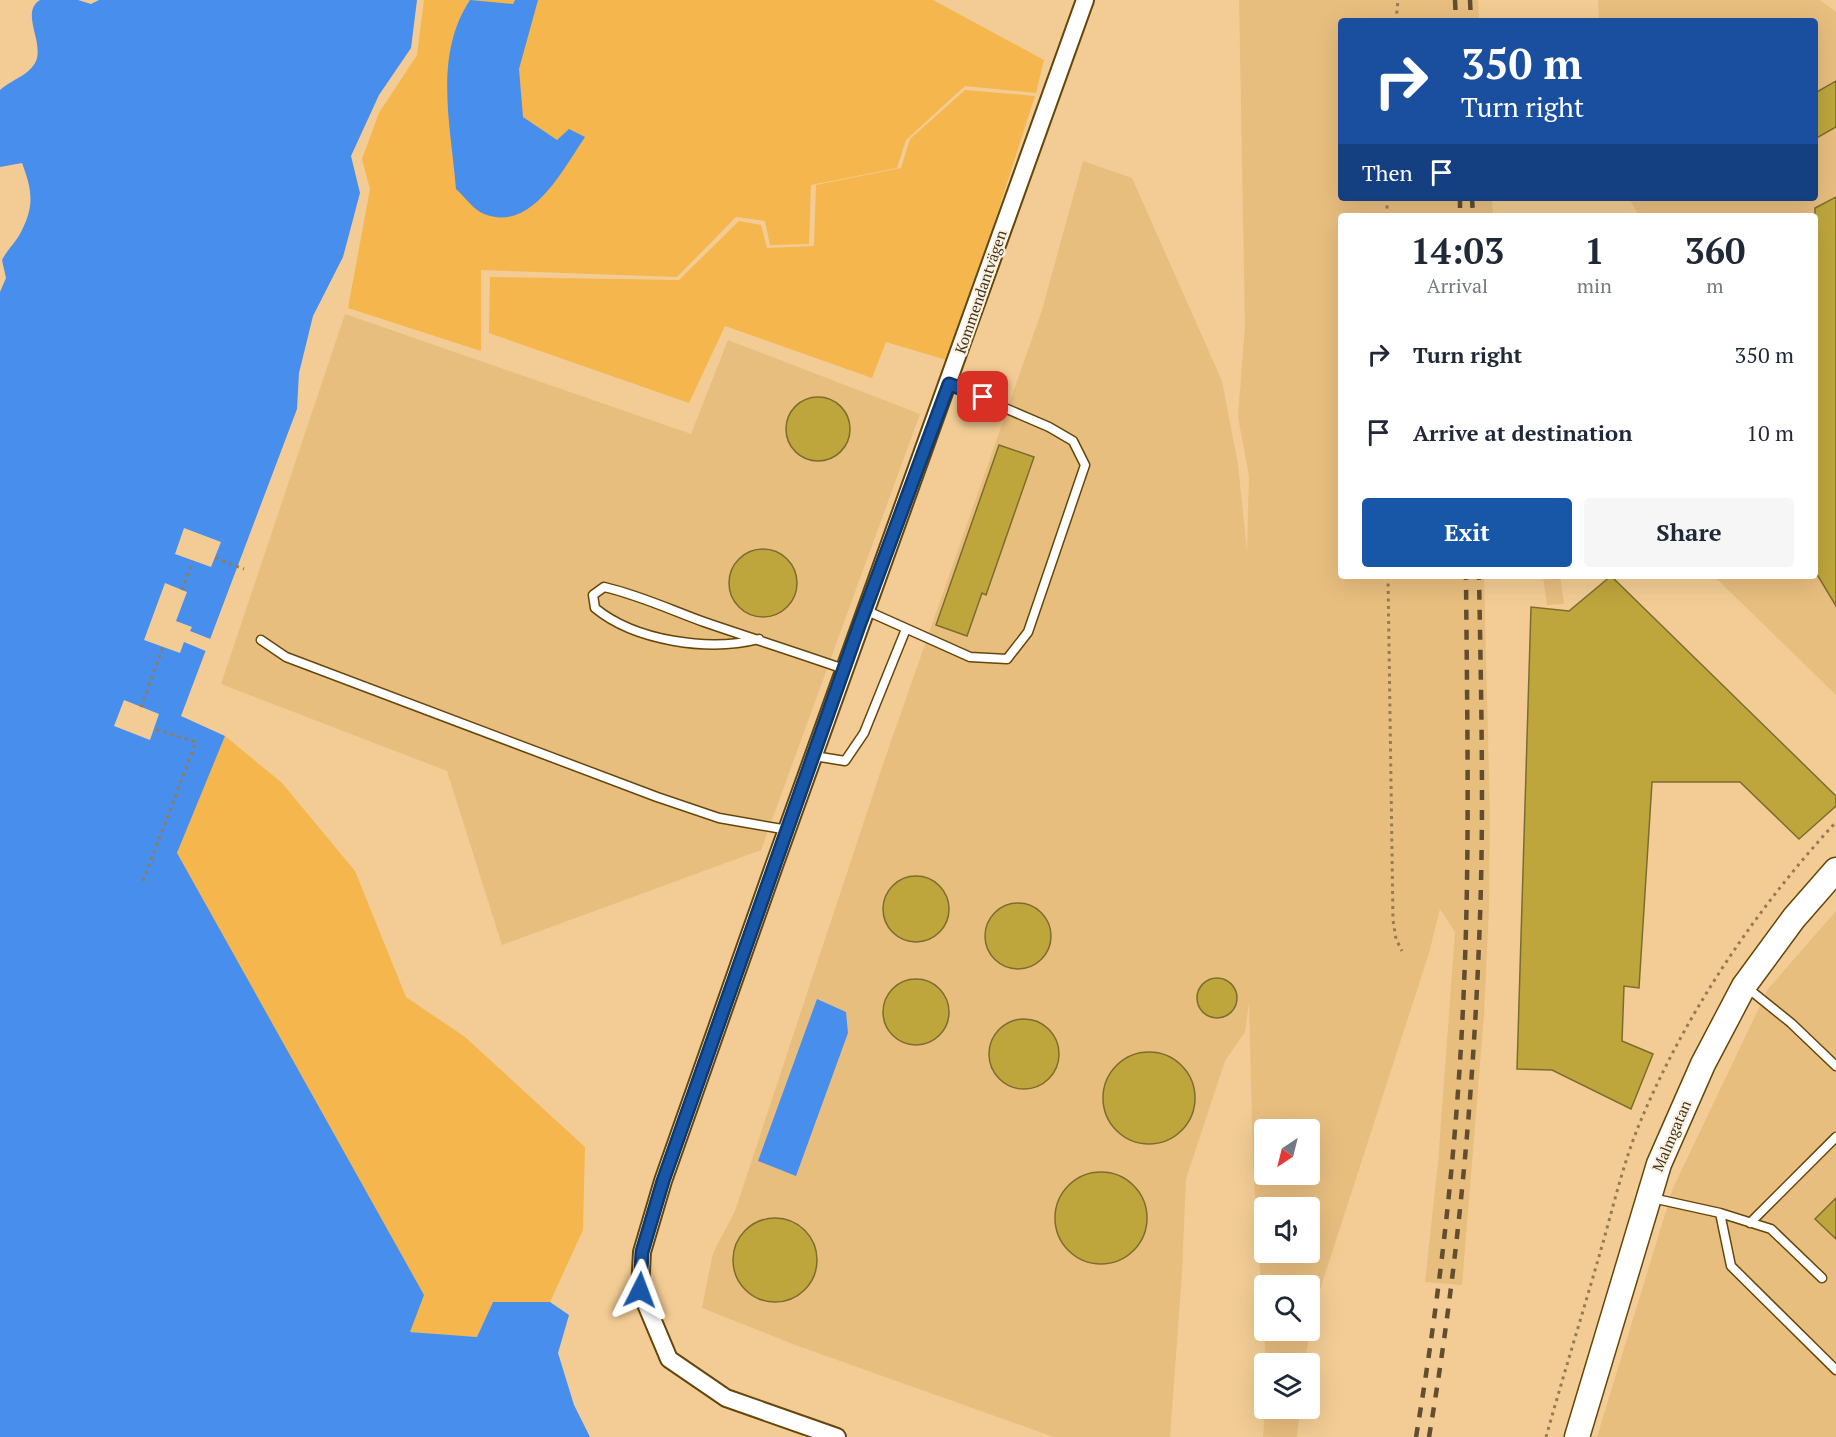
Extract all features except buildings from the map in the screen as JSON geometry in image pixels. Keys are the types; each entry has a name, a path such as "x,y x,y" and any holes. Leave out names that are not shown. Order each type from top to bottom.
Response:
{"street":[{"name":"Kommendantvägen","path":"837,1437 726,1398 669,1359 640,1290 642,1252 663,1181 844,669 949,384 1085,0"},
{"name":"Malmgatan","path":"1577,1437 1659,1164 1703,1064 1744,986 1794,918 1836,870"}],"lane":[{"path":"865,610 970,657 1007,659 1028,632 1085,465 1073,441 983,397 949,384"},
{"path":"759,639 739,644 715,645 690,644 658,637 606,617 594,608 593,595 604,587 632,593 844,669"},
{"path":"814,756 845,761 864,733 906,629"},
{"path":"261,640 286,657 657,797 719,818 788,830"},
{"path":"1744,986 1791,1023 1836,1066"},
{"path":"1750,1223 1836,1137"},
{"path":"1648,1197 1720,1213 1771,1229 1822,1278"},
{"path":"1720,1213 1731,1266 1836,1370"}],"path":[{"path":"1396,18 1398,0"},
{"path":"215,558 244,569"},
{"path":"182,590 193,561"},
{"path":"1388,579 1393,920 1396,939 1402,951"},
{"path":"141,707 163,647"},
{"path":"143,881 196,742 154,729"}],"shaded area":[{"path":"424,0 933,0 1044,60 1036,93 965,86 906,140 897,168 811,185 809,244 770,245 765,221 736,217 677,277 481,270 481,351 348,308 370,189 362,159 379,113 417,55"},
{"path":"1239,0 1478,0 1479,18 1338,18 1338,201 1492,201 1493,213 1338,213 1338,579 1484,579 1490,813 1489,909 1484,1015 1462,1285 1425,1282 1438,1163 1455,932 1440,909 1429,953 1320,1290 1320,1275 1260,1275 1259,1263 1320,1263 1320,1197 1255,1197 1254,1185 1320,1185 1320,1119 1254,1119 1254,1179 1249,1002 1245,1032 1225,1061 1186,1179 1182,1273 1170,1437 1054,1437 798,1346 702,1308 713,1253 735,1211 881,770 1042,310 1083,161 1132,178 1222,381 1238,464 1247,552 1249,476 1238,417 1245,325"},
{"path":"1598,0 1820,0 1836,12 1836,695 1717,579 1818,579 1818,213 1637,213 1631,201 1818,201 1818,18 1599,18"},
{"path":"965,90 1035,96 950,361 886,342 872,378 725,326 689,403 489,333 490,277 679,280 739,221 761,225 767,248 814,246 816,185 901,168 910,139"},
{"path":"345,314 691,434 728,340 920,414 761,850 502,945 447,771 221,684"},
{"path":"1543,579 1560,579 1564,604 1547,605"},
{"path":"225,736 282,783 355,871 406,997 465,1037 585,1147 583,1230 550,1302 493,1302 477,1337 410,1332 177,853"},
{"path":"1836,911 1836,1437 1597,1437 1673,1188 1768,989"},
{"path":"1265,1341 1309,1341 1306,1353 1265,1353"},
{"path":"1264,1419 1299,1419 1297,1437 1263,1437"}],"water":[{"path":"40,0 78,0 91,4 99,0 417,0 411,48 379,95 351,156 360,193 343,257 313,316 299,373 297,409 181,716 225,736 177,853 424,1295 410,1332 477,1337 493,1302 550,1302 569,1315 558,1353 574,1405 590,1437 0,1437 0,292 6,278 2,260 19,236 25,222 30,205 30,190 22,163 0,167 0,90 25,74 36,61 38,53 32,12 34,5"},
{"path":"470,0 513,4 515,0 538,0 519,69 523,117 557,140 569,129 585,137 544,195 517,214 501,217 480,212 456,189 448,116 448,68 459,22"},
{"path":"817,999 846,1012 848,1033 796,1176 758,1161"}],"pier":[{"path":"184,528 221,542 211,567 175,554"},
{"path":"165,583 187,592 176,621 192,627 190,631 213,640 208,652 184,642 180,653 144,640"},
{"path":"124,700 159,714 150,740 114,726"}],"railway":[{"path":"1455,0 1456,18"},
{"path":"1470,0 1471,18"},
{"path":"1460,201 1460,213"},
{"path":"1472,201 1473,213"},
{"path":"1416,1437 1447,1212 1461,1042 1468,832 1466,579"},
{"path":"1429,1437 1456,1243 1474,1047 1482,832 1479,579"}],"route":[{"path":"640,1290 642,1252 663,1181 859,626 949,384 983,397"}]}
